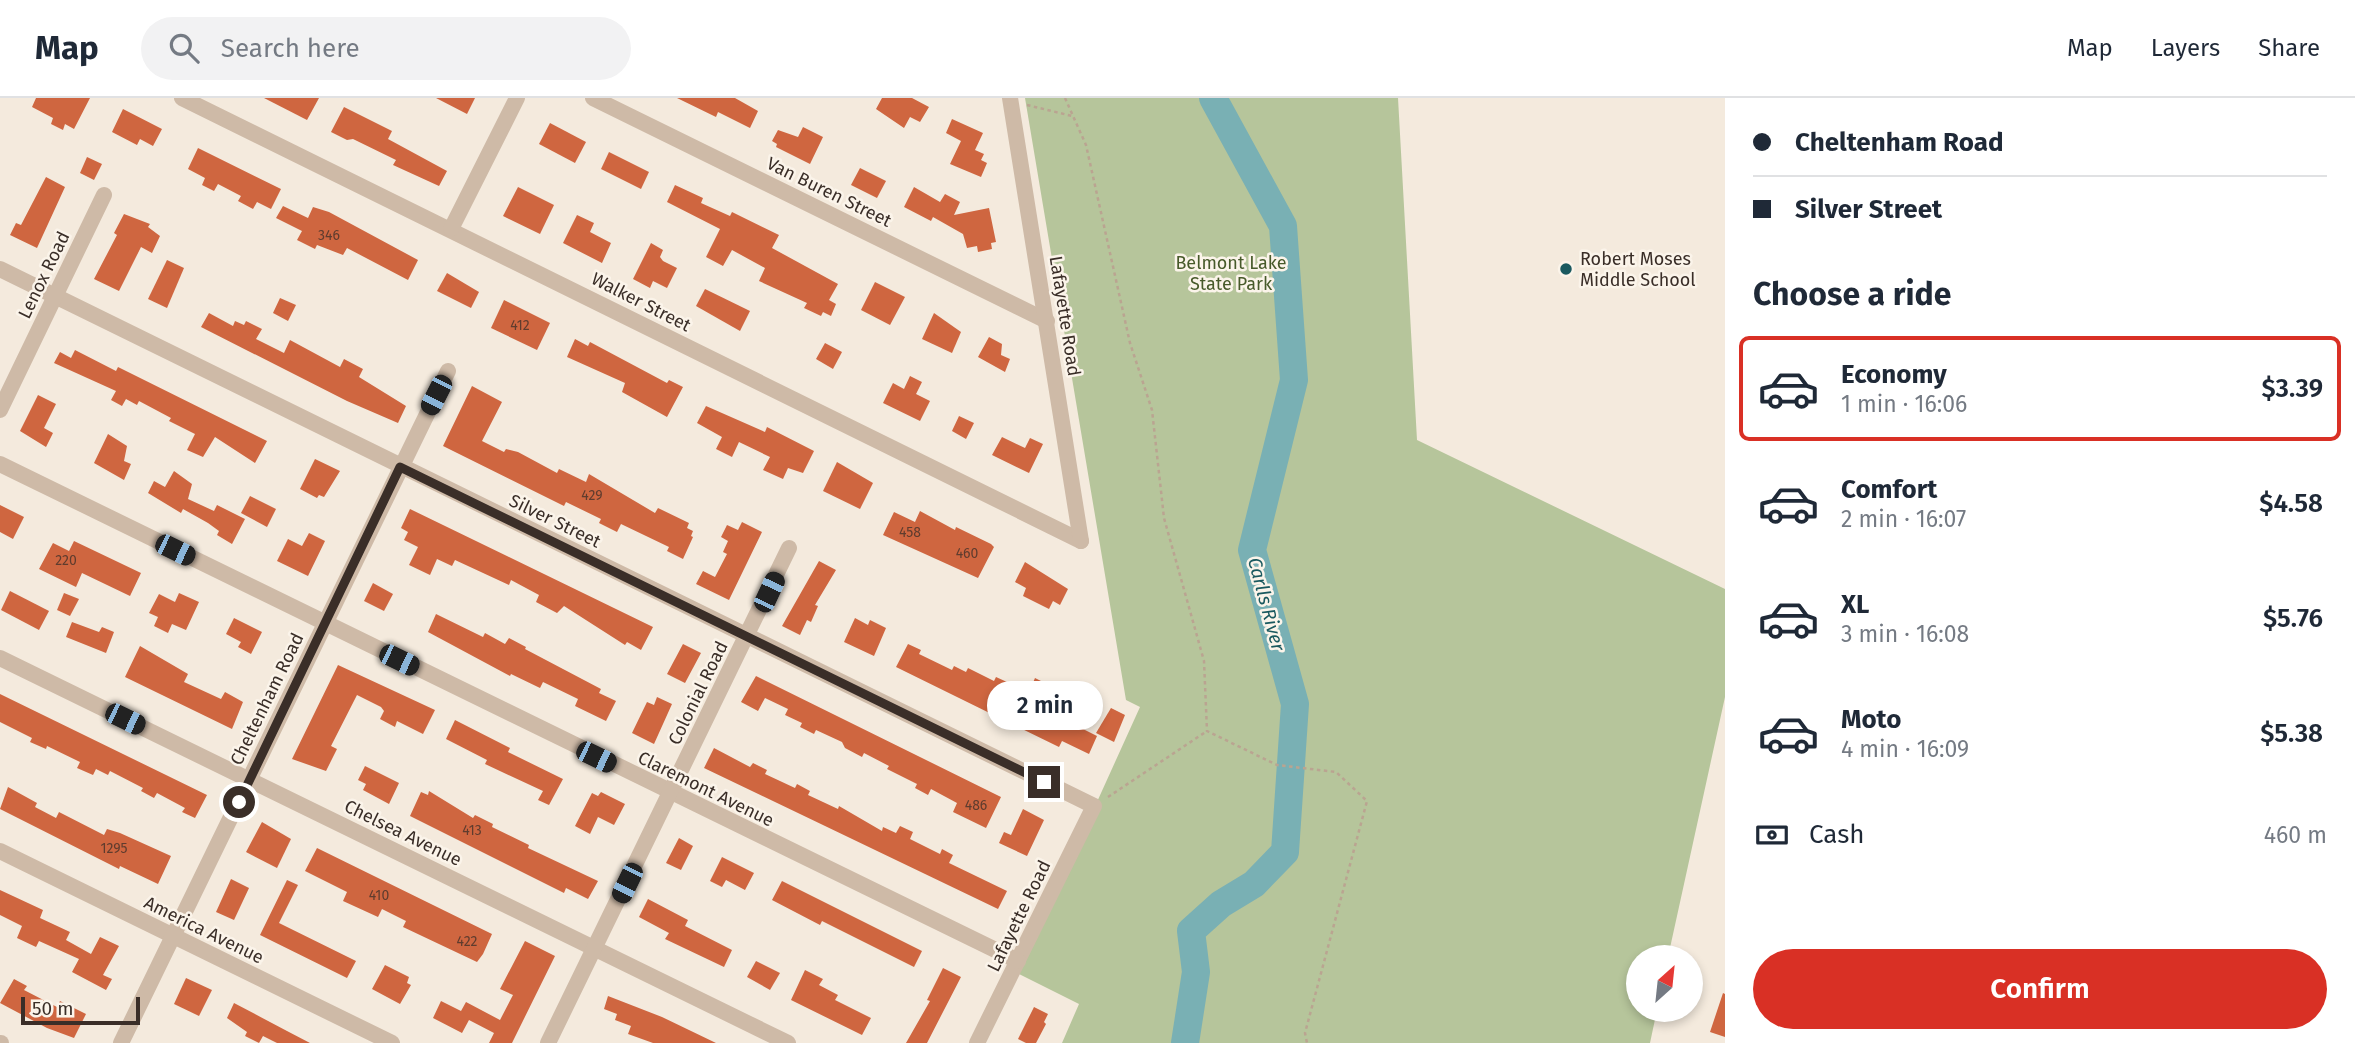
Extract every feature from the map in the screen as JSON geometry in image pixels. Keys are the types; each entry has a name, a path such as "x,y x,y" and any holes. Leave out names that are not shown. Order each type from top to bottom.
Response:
{"street":[{"name":"Walker Street","path":"182,98 1081,541"},
{"path":"451,229 517,98"},
{"name":"Van Buren Street","path":"593,98 1047,321"},
{"name":"Lafayette Road","path":"1008,99 1047,321 1081,541"},
{"name":"Lenox Road","path":"0,410 103,195"},
{"name":"Silver Street","path":"0,269 1094,806"},
{"name":"Cheltenham Road","path":"121,1043 448,371"},
{"name":"Claremont Avenue","path":"0,464 670,794 1018,961"},
{"name":"Colonial Road","path":"548,1043 789,548"},
{"name":"Chelsea Avenue","path":"0,658 788,1043"},
{"name":"Lafayette Road","path":"978,1043 1094,806"},
{"name":"America Avenue","path":"0,851 392,1043"}],"path":[{"path":"1065,98 1086,145 1130,343 1152,410 1164,518 1204,661 1207,731"},
{"path":"1008,99 1073,116"},
{"path":"1207,731 1277,765 1304,766 1336,772 1367,802 1305,1033 1307,1043"},
{"path":"1094,806 1207,731"}],"green space":[{"name":"Belmont Lake State Park","path":"1025,98 1398,98 1417,440 1725,589 1725,697 1671,945 1626,945 1626,1022 1654,1022 1650,1043 1062,1043 1079,1004 1019,974 1140,707 1126,700"}],"building":[{"path":"36,98 90,98 74,129 65,124 63,130 51,124 53,118 32,107"},
{"path":"264,98 319,98 307,120"},
{"path":"436,98 475,98 467,114"},
{"path":"677,98 735,98 758,111 750,128 718,112 716,117"},
{"path":"882,98 912,98 929,107 920,122 910,117 904,128 876,109"},
{"path":"344,107 392,131 388,139 447,171 439,186 393,165 396,160 353,139 347,140 331,132"},
{"path":"123,109 162,129 153,146 140,139 137,145 112,132"},
{"path":"952,119 983,133 975,150 984,154 981,160 987,163 981,177 950,164 961,141 946,133"},
{"path":"550,123 586,142 575,163 539,144"},
{"path":"803,127 823,137 810,164 776,147 777,144 772,141 778,130 798,137"},
{"path":"198,148 281,189 271,209 257,202 253,209 238,201 241,196 218,184 214,191 202,185 205,178 188,169"},
{"path":"609,152 649,172 641,189 601,169"},
{"path":"87,157 102,164 94,180 80,173"},
{"path":"860,168 886,181 877,198 851,185"},
{"path":"46,177 65,187 37,248 10,235 16,223 21,225"},
{"path":"675,185 703,198 701,203 730,216 732,212 779,235 772,248 838,284 829,300 836,304 831,316 823,312 821,316 804,308 807,303 759,281 765,268 732,250 723,266 706,257 720,229 667,202"},
{"path":"518,187 554,205 540,234 503,216"},
{"path":"914,187 940,202 945,194 960,202 954,215 989,208 996,242 991,243 992,249 978,252 977,246 967,248 963,234 933,217 931,221 904,207"},
{"path":"283,206 308,218 313,207 329,212 418,260 408,280 347,248 343,255 317,245 315,249 297,240 302,231 276,218"},
{"path":"124,214 150,224 148,227 160,236 152,253 141,247 119,291 94,279 117,235 114,233"},
{"path":"577,215 594,223 590,232 611,243 602,263 563,243"},
{"path":"651,243 663,250 660,257 663,261 677,268 667,288 653,281 650,288 633,279"},
{"path":"167,260 184,268 167,308 148,299"},
{"path":"447,273 479,292 471,308 437,291"},
{"path":"875,282 905,297 890,325 861,310"},
{"path":"705,289 750,311 740,331 696,306"},
{"path":"280,298 296,305 288,321 273,313"},
{"path":"504,300 550,323 537,350 491,328"},
{"path":"209,313 233,326 235,321 244,325 246,321 262,329 256,339 284,353 290,340 340,367 344,359 363,369 359,377 406,406 398,423 347,401 201,327"},
{"path":"934,313 961,332 952,353 922,339"},
{"path":"989,337 1002,344 1001,355 1010,359 1005,372 978,357"},
{"path":"575,339 588,346 590,342 667,383 669,380 683,387 667,417 622,392 625,383 567,357"},
{"path":"825,343 842,352 833,369 816,359"},
{"path":"75,350 116,371 118,367 267,441 255,463 215,437 203,457 187,450 195,434 169,421 171,418 139,401 137,405 126,399 122,406 111,400 116,391 54,363 60,352 71,358"},
{"path":"910,376 922,382 916,394 930,401 920,421 883,403 893,383 904,389"},
{"path":"472,386 502,402 482,441 504,452 506,449 518,452 557,473 559,469 586,482 589,474 655,513 658,508 689,523 687,528 693,531 693,537 683,559 667,551 669,547 621,524 617,532 599,523 601,519 566,502 564,506 443,446"},
{"path":"38,395 56,404 44,428 53,433 46,447 20,431"},
{"path":"706,406 765,432 767,427 814,451 803,473 788,468 783,479 763,470 770,457 739,442 732,457 716,449 722,437 697,423"},
{"path":"959,416 974,423 966,439 952,431"},
{"path":"108,434 127,446 124,461 131,464 124,480 94,463"},
{"path":"1002,437 1025,448 1030,438 1043,444 1029,473 992,455"},
{"path":"315,459 340,471 324,497 319,495 317,498 300,489"},
{"path":"837,462 873,483 860,509 823,491"},
{"path":"174,471 192,484 188,499 214,511 217,505 245,519 232,544 217,535 219,531 208,523 183,509 181,513 148,493 154,481 165,487"},
{"path":"250,496 276,509 267,527 241,513"},
{"path":"0,505 24,517 13,539 0,532"},
{"path":"410,509 653,627 641,650 627,642 625,645 564,606 557,613 536,602 539,595 511,580 509,585 455,560 452,566 437,559 430,575 409,565 418,547 404,540 408,532 401,528"},
{"path":"920,511 994,547 978,578 883,535 894,512 915,522"},
{"path":"742,522 762,532 729,600 696,584 703,571 715,577 727,554 723,552 728,541 721,537 727,525 738,530"},
{"path":"309,533 325,541 308,576 277,561 288,539 302,546"},
{"path":"74,541 141,573 130,596 82,573 76,587 39,569 53,543 69,551"},
{"path":"819,561 836,570 815,605 818,606 811,622 807,620 800,635 782,626"},
{"path":"1025,562 1068,589 1060,605 1053,601 1049,609 1023,596 1026,588 1015,582"},
{"path":"373,583 393,594 384,611 364,601"},
{"path":"10,591 49,611 39,630 1,610"},
{"path":"64,593 79,599 70,616 57,610"},
{"path":"179,593 199,602 186,630 172,624 168,633 154,626 158,617 149,613 159,594 175,602"},
{"path":"436,614 483,637 485,633 505,644 509,638 601,689 599,693 616,701 606,721 575,706 578,699 543,682 540,688 511,674 510,676 428,632"},
{"path":"234,618 262,632 251,654 238,647 241,642 226,634"},
{"path":"855,618 868,625 870,620 886,628 874,656 844,642"},
{"path":"72,622 99,632 102,627 114,632 106,653 66,637"},
{"path":"683,644 701,653 685,683 667,674"},
{"path":"908,644 921,650 919,654 952,670 954,666 966,672 968,668 994,681 996,677 1029,692 1035,678 1047,684 1037,706 1097,736 1089,754 1062,741 1059,747 896,667"},
{"path":"140,646 188,674 184,682 221,699 225,692 243,702 232,729 125,677"},
{"path":"338,665 435,710 423,734 397,721 395,727 380,719 384,711 381,707 357,695 331,746 337,749 326,771 292,759"},
{"path":"756,676 1001,797 986,828 953,812 957,803 931,789 928,795 915,788 917,784 887,769 889,766 864,753 862,757 845,748 842,742 816,730 814,734 800,727 802,723 785,715 788,709 765,698 758,711 741,702"},
{"path":"0,694 207,795 195,818 182,812 185,808 157,793 154,798 141,791 143,788 110,771 108,775 96,769 93,775 77,768 80,762 47,746 46,749 30,742 32,738 0,722"},
{"path":"657,697 672,704 654,744 632,733 647,702 654,705"},
{"path":"1111,708 1125,715 1114,742 1096,733"},
{"path":"455,720 510,748 508,752 563,779 549,805 538,800 543,791 485,764 487,760 446,739"},
{"path":"714,748 750,767 753,763 767,770 765,774 795,788 797,784 810,791 808,795 838,809 839,806 882,831 883,827 896,833 900,826 913,832 910,839 940,854 942,849 953,855 949,863 1007,891 998,909 704,768"},
{"path":"365,766 399,783 389,804 363,790 366,784 358,780"},
{"path":"8,787 37,803 35,807 56,818 59,812 104,835 107,829 120,833 171,856 158,884 120,866 119,869 0,809"},
{"path":"429,791 473,818 475,815 493,824 492,827 529,845 528,848 598,881 588,899 566,888 564,893 410,816 421,792 428,795"},
{"path":"601,792 625,804 614,825 598,817 590,834 575,826 592,793 598,796"},
{"path":"1023,809 1044,820 1027,856 999,843 1004,832 1011,835"},
{"path":"262,822 291,839 277,868 246,852"},
{"path":"679,838 693,846 681,870 666,863"},
{"path":"317,848 492,934 483,954 477,962 403,927 406,921 382,909 378,917 343,901 347,892 305,871"},
{"path":"722,857 754,873 745,890 726,880 722,887 710,881"},
{"path":"231,879 249,888 234,920 216,912"},
{"path":"287,880 298,885 279,923 356,961 347,978 260,935"},
{"path":"782,881 922,951 914,967 822,921 820,925 772,900"},
{"path":"0,890 43,910 40,918 70,932 66,940 91,954 100,937 119,946 103,975 112,979 106,990 72,972 79,959 39,941 36,947 17,938 22,926 0,915"},
{"path":"648,899 688,920 685,926 732,950 724,967 665,939 669,933 639,917"},
{"path":"525,941 555,956 512,1043 489,1043 494,1033 469,1020 462,1033 433,1018 441,1001 461,1011 466,1002 500,1020 513,995 500,989"},
{"path":"756,961 780,973 770,990 747,977"},
{"path":"385,965 409,977 407,983 411,985 400,1004 372,989"},
{"path":"943,968 961,977 927,1043 906,1043 930,1001 927,1000"},
{"path":"805,970 823,979 819,985 838,995 835,1000 871,1018 862,1035 791,1000"},
{"path":"186,978 212,990 199,1016 174,1004"},
{"path":"14,979 27,986 24,990 57,1007 60,1001 86,1014 74,1038 47,1028 0,1003"},
{"path":"1723,993 1725,994 1725,1037 1710,1032"},
{"path":"608,996 662,1017 716,1043 653,1043 628,1034 631,1026 615,1020 617,1014 604,1009"},
{"path":"234,1003 310,1043 277,1043 263,1036 259,1043 245,1036 247,1032 227,1018"},
{"path":"1034,1007 1048,1014 1044,1022 1046,1024 1036,1043 1026,1043 1018,1039"}],"waterway":[{"name":"Carlls River","path":"1185,1043 1196,972 1191,931 1221,904 1254,884 1285,852 1295,704 1252,550 1294,380 1283,226 1213,98"}],"place":[{"name":"Robert Moses Middle School","path":"1566,269"}],"route":[{"path":"239,802 400,467 1044,782"}]}
